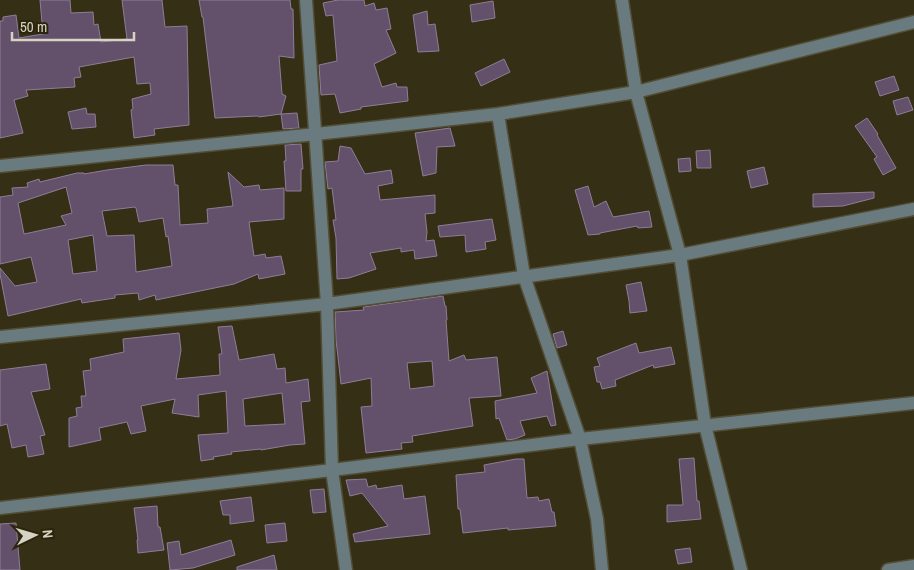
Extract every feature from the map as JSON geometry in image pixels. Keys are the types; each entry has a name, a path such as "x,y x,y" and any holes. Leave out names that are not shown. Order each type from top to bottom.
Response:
{"street":[{"path":"306,0 327,304 332,470 346,570"},
{"path":"622,0 636,92 680,255 705,425 741,570"},
{"path":"0,166 498,114 636,92 914,22"},
{"path":"498,114 524,276 580,439 597,519 602,570"},
{"path":"0,337 327,304 680,255 914,209"},
{"path":"0,508 580,439 914,403"},
{"path":"888,570 914,566"}],"building":[{"path":"40,0 70,0 71,13 93,12 94,25 98,24 101,42 127,39 122,0 162,0 165,27 187,26 189,125 154,129 155,135 134,138 131,110 133,109 132,99 151,94 150,83 137,84 134,57 79,67 81,77 74,78 75,87 26,90 28,96 14,100 23,133 0,138 0,21 3,21 3,17 16,15 19,38 43,34"},
{"path":"199,0 290,0 291,9 293,9 294,58 279,56 282,94 286,96 281,114 259,117 215,118 203,17"},
{"path":"338,0 364,0 365,6 374,3 376,10 387,8 391,29 386,30 396,53 374,64 382,87 396,83 397,87 407,87 408,101 361,107 361,109 340,113 335,94 321,95 319,65 337,61 333,15 326,16 323,3"},
{"path":"493,1 495,18 472,22 470,5"},
{"path":"427,11 428,25 435,24 439,51 418,52 413,15"},
{"path":"504,59 510,72 481,86 475,73"},
{"path":"894,76 899,90 880,96 875,82"},
{"path":"908,97 913,110 897,115 893,101"},
{"path":"86,108 87,114 95,114 96,127 72,129 68,112"},
{"path":"297,113 299,128 283,129 281,114"},
{"path":"867,118 896,168 883,175 874,159 877,157 855,126"},
{"path":"450,128 455,146 437,147 436,173 423,176 415,133"},
{"path":"301,144 303,169 301,169 301,191 286,191 285,145"},
{"path":"340,146 351,148 365,174 391,170 393,183 378,186 380,200 435,195 435,213 425,214 426,241 434,240 437,256 415,259 414,250 401,252 401,248 370,253 376,269 349,278 337,279 336,238 333,220 336,220 332,188 328,189 325,162 338,161"},
{"path":"710,150 711,168 697,168 696,151"},
{"path":"690,158 691,171 679,172 678,159"},
{"path":"146,165 173,165 175,185 178,185 180,225 208,223 207,209 233,206 228,172 244,187 259,185 260,190 284,188 284,219 249,222 254,256 265,254 266,258 281,256 285,274 259,279 258,274 234,284 156,300 155,295 139,300 138,293 115,295 115,298 82,303 81,299 8,316 0,268 15,286 37,282 31,257 0,264 0,197 13,195 12,188 28,187 27,183 39,179 40,182 77,173 84,174","holes":["66,187 72,213 61,216 66,225 24,234 18,203","135,207 139,222 163,218 166,237 168,236 172,266 136,272 134,235 107,236 102,211","93,235 97,271 73,274 68,240"]},
{"path":"764,167 768,184 751,188 747,171"},
{"path":"588,186 594,207 606,201 613,217 649,211 652,227 638,228 637,226 588,235 575,190"},
{"path":"874,192 874,198 843,206 813,207 813,194"},
{"path":"492,219 496,240 485,242 486,249 466,252 465,235 440,237 438,226"},
{"path":"641,282 647,311 630,313 626,285"},
{"path":"443,296 446,306 449,361 464,355 466,360 497,357 501,396 469,398 473,426 412,436 413,442 401,443 402,449 366,453 361,407 372,406 371,378 341,384 335,312 364,310 363,307","holes":["432,361 434,386 410,389 407,363"]},
{"path":"232,326 239,360 274,354 277,369 285,368 286,383 308,379 310,401 301,402 305,444 231,452 232,454 201,461 198,435 228,433 226,391 198,395 199,417 172,413 175,399 141,406 146,431 131,434 127,422 99,428 101,440 69,447 69,418 77,416 76,408 82,407 81,396 86,396 83,371 91,370 90,359 124,352 123,339 179,333 181,350 176,379 220,375 219,354 222,354 218,327","holes":["282,393 285,424 245,426 243,399"]},
{"path":"563,331 567,345 557,348 553,334"},
{"path":"636,343 639,353 671,347 675,364 654,368 653,365 615,380 616,386 602,389 600,382 597,382 594,367 600,366 597,358"},
{"path":"46,364 50,389 31,392 45,435 40,436 44,454 28,457 26,445 12,448 7,424 0,426 0,370"},
{"path":"547,371 556,425 551,426 547,416 520,421 525,435 507,440 499,418 496,419 495,401 537,393 531,378"},
{"path":"694,458 697,501 699,501 701,519 667,522 667,505 683,505 679,459"},
{"path":"524,459 527,498 538,497 539,501 549,499 552,512 554,512 556,526 508,530 508,528 463,533 460,509 458,509 456,475 485,472 484,465"},
{"path":"366,479 368,487 376,485 377,489 402,485 404,499 425,496 430,534 355,542 353,534 388,526 362,493 350,496 346,480"},
{"path":"324,489 326,512 313,513 310,490"},
{"path":"251,497 254,521 230,524 230,515 223,515 220,501"},
{"path":"157,506 158,527 160,527 164,550 138,553 134,508"},
{"path":"16,523 20,570 0,570 0,524"},
{"path":"285,523 287,541 267,543 265,525"},
{"path":"231,540 235,555 193,568 170,570 167,543 179,541 181,555"},
{"path":"690,548 692,562 678,564 675,550"},
{"path":"274,555 277,570 237,570 237,567"}]}
